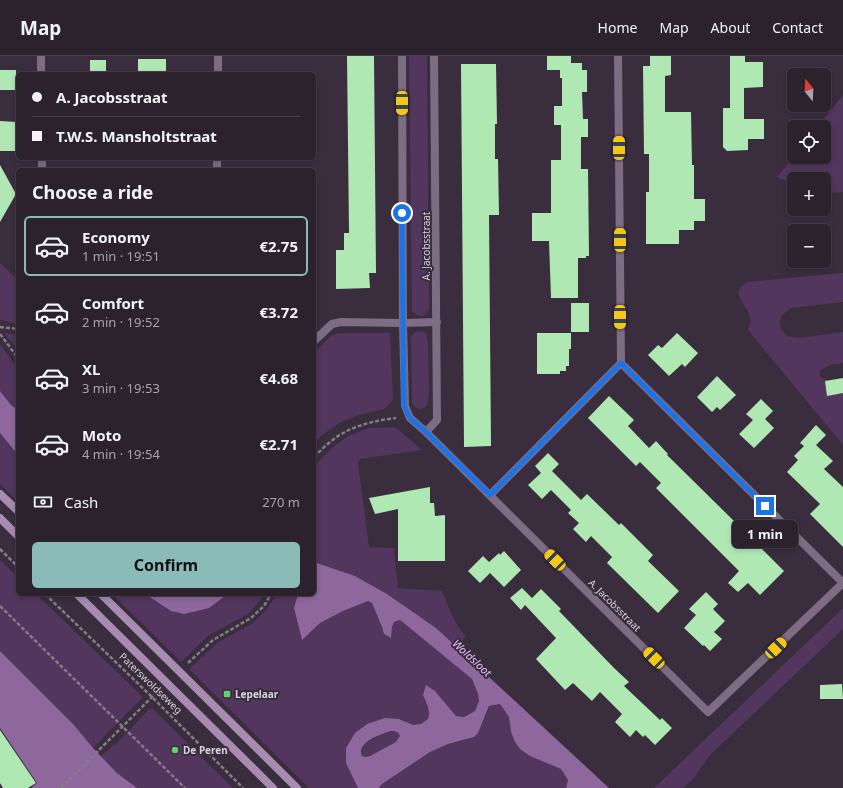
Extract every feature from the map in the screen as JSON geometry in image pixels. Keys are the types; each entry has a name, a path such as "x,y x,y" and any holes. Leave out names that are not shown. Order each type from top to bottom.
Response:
{"main road":[{"path":"0,494 16,509"},
{"path":"0,518 16,534"},
{"name":"Paterswoldseweg","path":"79,596 273,788"},
{"path":"103,596 297,788"}],"street":[{"path":"41,56 41,72"},
{"path":"218,56 218,72"},
{"path":"402,56 404,406 410,418"},
{"name":"A. Jacobsstraat","path":"426,432 437,420 434,56"},
{"path":"618,56 621,363 843,583"},
{"path":"316,339 332,324 341,322 436,322"},
{"path":"490,495 621,363"},
{"name":"A. Jacobsstraat","path":"410,418 490,495 708,712 843,583"}],"path":[{"path":"0,326 16,329"},
{"path":"0,334 16,355"},
{"path":"316,455 344,432 362,424 394,418 410,418"},
{"path":"0,549 16,565"},
{"name":"Paterswoldseweg","path":"47,596 152,697 243,788"},
{"path":"179,671 213,640 251,618 264,606 269,596"},
{"path":"0,606 185,788"},
{"path":"61,788 166,682"}],"shaded area":[{"path":"409,56 427,56 429,310 423,316 417,315 412,311"},
{"path":"843,95 843,192 831,193 831,172 787,172 787,181 777,177 788,164 831,164 831,120 823,120 829,112 831,112 831,110"},
{"path":"0,263 16,278 16,324 0,320"},
{"path":"843,273 843,302 791,308 782,315 780,322 781,329 787,336 799,338 843,332 843,363 830,365 819,371 821,377 828,381 843,381 843,445 748,330 751,319 748,311 740,299 738,292 747,282"},
{"path":"417,331 426,333 428,341 429,394 427,405 420,409 415,407 412,403 411,336"},
{"path":"4,333 16,335 16,348"},
{"path":"390,333 393,400 384,409 359,415 341,422 316,440 316,351 331,336 336,334"},
{"path":"0,344 16,366 16,409 11,405 0,391"},
{"path":"0,391 11,405 16,409 16,453 0,433"},
{"path":"395,427 422,450 360,459 358,463 369,547 394,548 398,588 442,591 449,609 466,636 457,648 436,628 387,594 355,576 316,563 316,466 319,461 332,448 348,436 369,428"},
{"path":"0,433 16,453 16,500 0,484"},
{"path":"0,560 16,575 16,596 38,596 143,697 93,748 74,725 0,651"},
{"path":"316,563 355,576 387,594 436,628 609,788 566,788 568,780 561,769 530,756 520,749 511,732 509,717 500,704 489,706 478,733 474,737 448,744 430,752 382,784 379,788 358,788 346,763 346,748 355,733 367,724 385,718 399,719 413,725 421,724 428,719 429,714 423,695 426,685 435,691 456,716 464,717 475,711 479,701 478,694 472,679 400,620 394,622 391,638 384,634 372,603 368,601 343,611 320,623 302,640 294,608 297,596 316,596","holes":["390,731 395,731 400,736 396,742 370,756 362,756 362,747 366,743 375,737"]},
{"path":"114,596 148,596 171,611 225,596 263,596 248,614 209,635 181,662"},
{"path":"148,596 225,596 209,608 184,614 171,611"},
{"path":"276,596 297,596 294,608 302,640 320,623 343,611 368,601 372,603 384,634 391,638 394,621 400,620 472,679 479,701 475,711 464,717 456,716 435,691 424,700 428,707 429,714 428,719 421,724 413,725 400,719 367,724 355,733 358,788 309,788 189,669 217,643 253,623 267,609"},
{"path":"843,608 843,629 710,755 695,777 683,788 654,788"},
{"path":"0,651 74,725 117,773 137,788 32,787 37,783 0,728"},
{"path":"500,704 509,717 511,732 515,742 546,762 561,769 568,780 566,788 379,788 382,784 430,752 448,744 465,740 478,733 490,706"},
{"path":"152,708 233,788 137,788 117,773 101,756 122,738 149,709"},
{"path":"390,731 399,734 400,736 397,742 370,756 362,756 361,752 363,745"}],"building":[{"path":"347,56 374,56 376,273 369,273 370,288 336,289 336,250 344,250 344,233 349,233"},
{"path":"547,56 571,56 571,63 582,63 582,70 587,70 587,92 582,92 583,119 588,119 588,137 581,137 581,169 588,169 589,256 586,256 586,258 578,258 578,298 551,298 549,241 532,241 532,213 551,213 551,160 561,160 561,125 554,125 554,106 562,106 562,78 560,78 560,70 547,70"},
{"path":"650,56 671,56 671,75 665,76 665,112 691,112 694,199 705,199 705,221 694,221 694,230 679,230 679,244 646,244 646,192 649,192 649,154 644,154 643,66 650,66"},
{"path":"730,56 745,56 745,62 763,62 763,87 744,88 744,119 764,119 764,139 748,139 748,150 727,151 723,147 723,108 730,108"},
{"path":"138,59 166,59 166,72 138,72"},
{"path":"90,60 106,60 106,72 90,72"},
{"path":"461,64 496,64 497,124 495,124 495,159 498,159 499,215 489,215 491,446 464,447"},
{"path":"0,70 16,70 16,90 0,90"},
{"path":"0,121 16,122 16,151 0,151"},
{"path":"0,165 16,194 0,222"},
{"path":"571,303 589,303 589,332 571,332"},
{"path":"537,333 571,333 569,366 566,366 566,371 560,371 560,374 537,374"},
{"path":"677,333 698,353 685,367 682,364 669,376 648,355 658,345 662,348"},
{"path":"717,376 736,395 720,410 717,407 712,412 697,397"},
{"path":"843,378 843,393 827,396 825,381"},
{"path":"609,396 634,420 628,426 649,448 656,441 668,454 667,455 735,522 737,521 752,536 750,537 784,571 760,595 748,583 738,592 728,583 739,571 656,488 661,483 640,462 636,466 588,418"},
{"path":"761,399 773,411 765,419 774,428 754,448 739,434 753,420 746,414"},
{"path":"816,425 826,435 816,445 833,461 824,469 843,487 843,547 810,514 820,504 787,472 798,460 794,456 804,446 800,443"},
{"path":"548,453 559,464 552,471 581,500 587,494 619,525 621,523 653,555 648,561 679,591 658,613 607,563 612,557 591,536 586,542 573,529 579,523 568,513 571,510 551,490 542,499 528,485 541,473 535,466"},
{"path":"430,487 430,503 434,503 435,516 445,515 445,561 398,561 398,509 375,514 369,498"},
{"path":"504,551 521,570 504,587 490,573 480,583 468,571 483,556 489,562 499,553 500,555"},
{"path":"522,588 532,598 541,589 561,609 559,611 629,682 624,686 660,720 662,718 672,728 655,745 645,735 643,737 636,730 630,737 615,722 622,714 600,692 592,701 573,683 565,690 536,659 556,638 525,605 521,610 510,598"},
{"path":"706,592 718,604 713,609 725,621 714,632 722,639 710,651 684,628 696,615 689,609"},
{"path":"842,684 843,699 820,699 820,685"},
{"path":"0,730 36,783 28,788 3,788 0,783"}],"place":[{"name":"Lepelaar","path":"227,694"},
{"name":"De Peren","path":"175,750"}],"route":[{"path":"402,213 404,406 410,418 490,495 621,363 765,506"}],"water label":[{"name":"Woldsloot","path":"472,658"}]}
